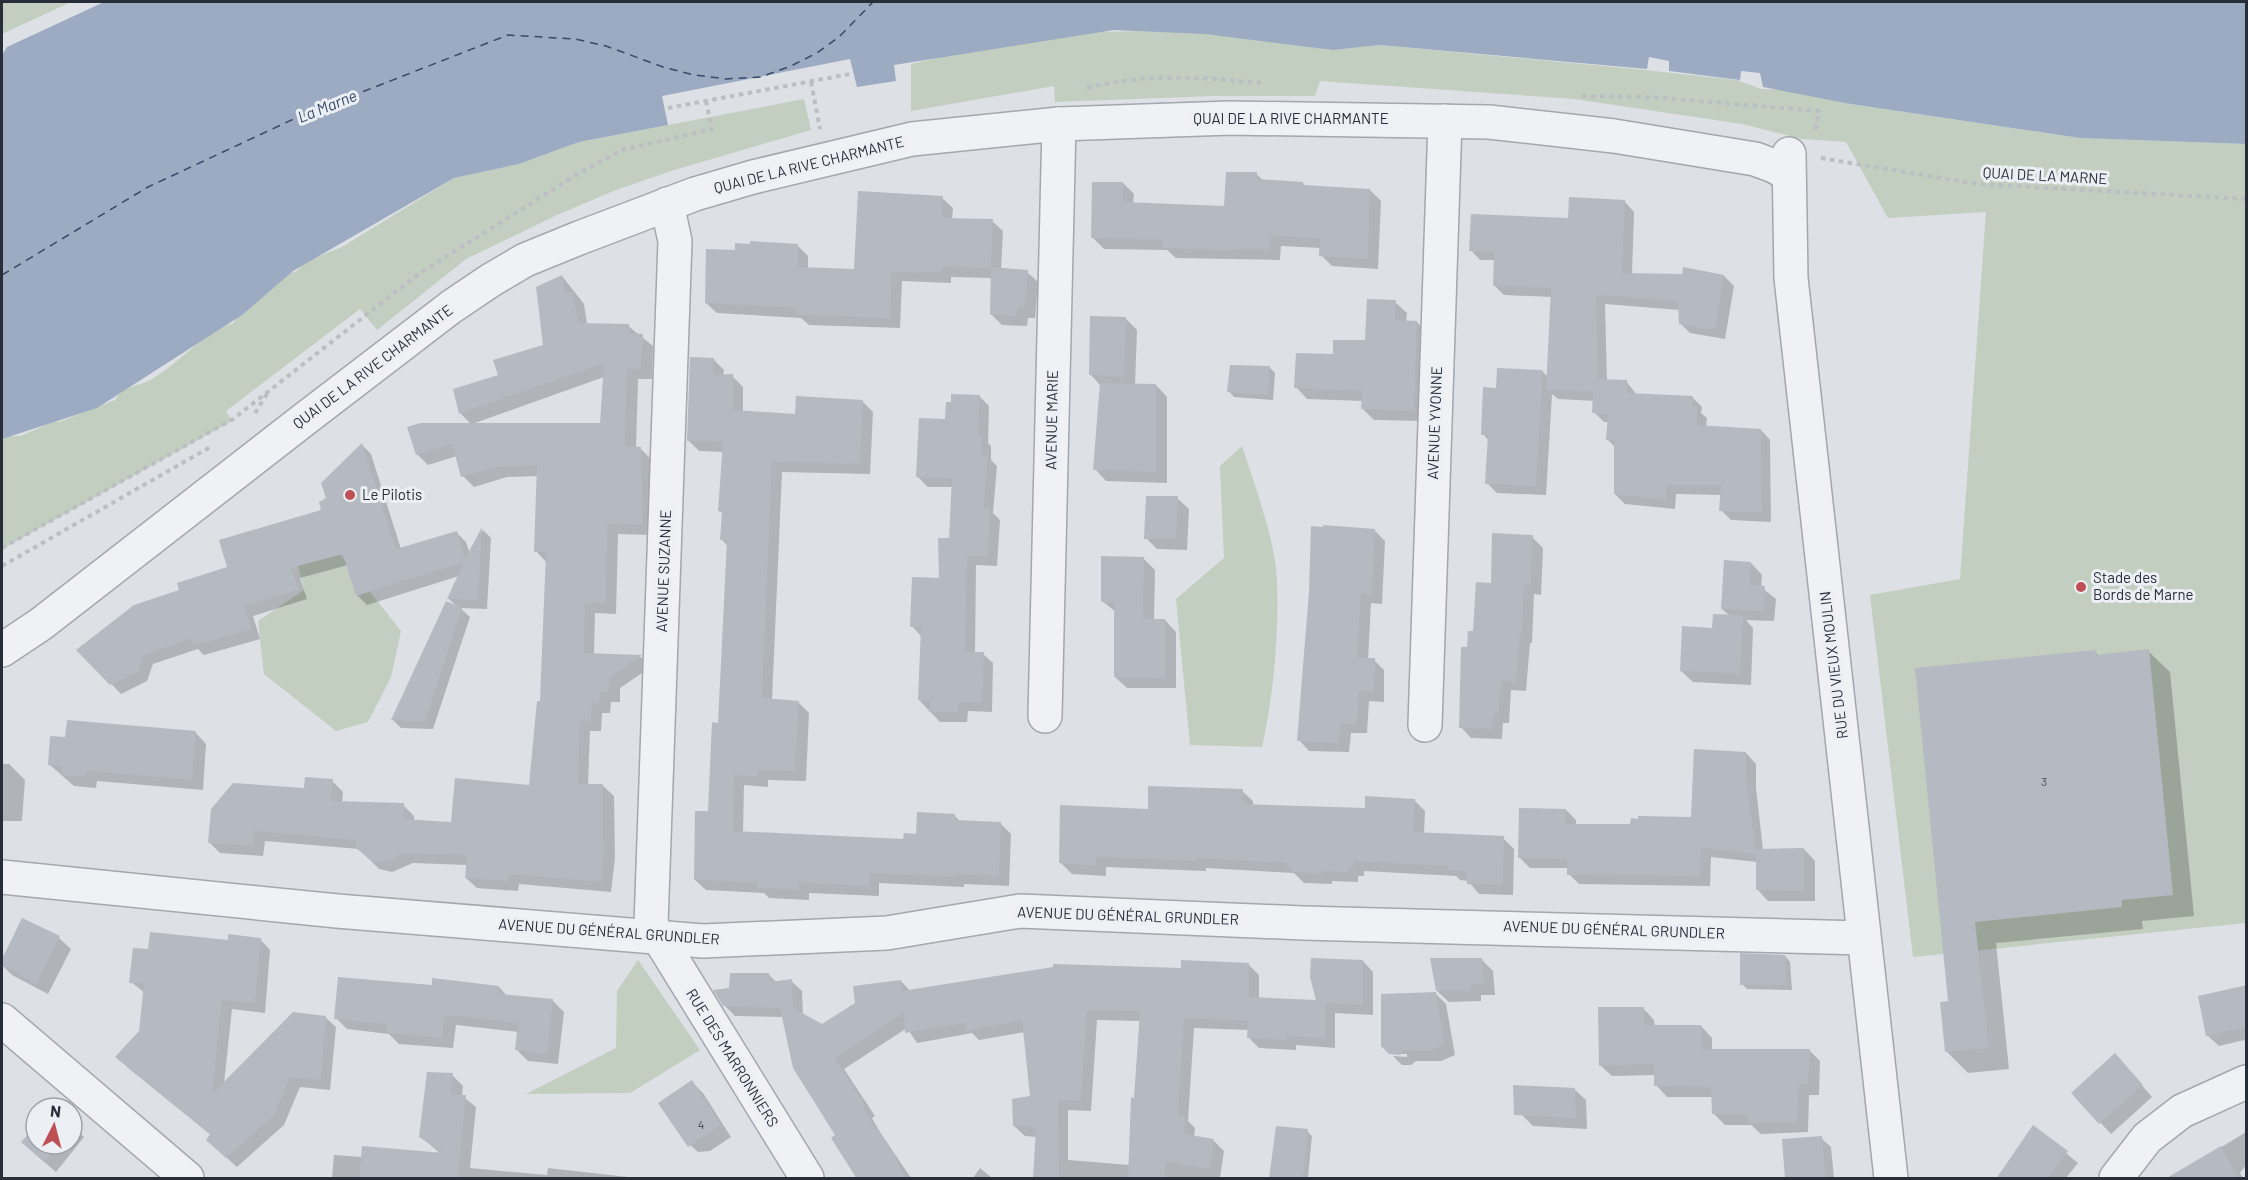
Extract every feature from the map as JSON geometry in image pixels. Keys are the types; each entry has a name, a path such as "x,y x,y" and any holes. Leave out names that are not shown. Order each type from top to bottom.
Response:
{"street":[{"name":"QUAI DE LA RIVE CHARMANTE","path":"2,650 42,624 461,300 525,260 667,204 798,165 912,139 1059,124 1230,118 1445,121 1540,126 1755,159 1774,166 1796,161"},
{"name":"AVENUE YVONNE","path":"1425,725 1445,121"},
{"name":"AVENUE MARIE","path":"1045,716 1059,124"},
{"name":"RUE DU VIEUX MOULIN","path":"1796,161 1791,278 1891,1179"},
{"name":"AVENUE SUZANNE","path":"657,938 651,925 675,241 667,204"},
{"name":"AVENUE DU GÉNÉRAL GRUNDLER","path":"2,877 325,909 657,938 740,940 887,933 1020,911 1303,922 1863,938"},
{"name":"RUE DES MARRONNIERS","path":"657,938 807,1179"},
{"path":"2,1020 187,1179"},
{"path":"2116,1179 2147,1138 2182,1111 2247,1082"}],"path":[{"path":"668,108 850,74"},
{"path":"811,82 818,120"},
{"name":"QUAI DE LA MARNE","path":"1796,161 1843,162 1977,184 2247,199"},
{"path":"253,417 268,392"},
{"path":"2,548 245,410"},
{"path":"2,566 217,443"}],"green space":[{"path":"2,2 71,2 2,34"},
{"name":"Stade des Bords de Marne","path":"1089,32 1199,33 1333,50 1380,45 1645,70 1737,80 1761,89 1804,90 1851,104 2080,138 2246,144 2246,923 1913,957 1870,595 1960,579 1986,212 1888,218 1846,142 1802,139 1742,124 1574,99 1320,81 1315,96 1213,96 1055,102 1054,86 911,111 911,64 1005,42"},
{"path":"804,99 811,130 674,170 616,190 557,215 466,259 377,330 360,309 226,411 232,421 2,549 2,436 21,436 52,422 59,422 115,400 125,390 157,376 211,334 234,323 236,316 282,273 295,272 307,261 342,247 454,178 519,164 579,142"},
{"path":"1242,446 1268,528 1277,579 1275,663 1270,706 1262,747 1190,745 1176,599 1224,558 1220,466"},
{"path":"323,533 401,631 391,677 368,722 336,731 264,674 258,621 304,590 294,549"},
{"path":"638,960 700,1050 630,1093 526,1094 616,1048 617,991"}],"water":[{"name":"La Marne","path":"104,2 2246,2 2246,144 2080,138 1851,104 1763,87 1760,73 1741,71 1740,80 1669,71 1669,61 1649,57 1647,69 1380,45 1333,50 1205,34 1114,30 894,65 896,81 857,87 850,59 662,96 668,125 579,142 519,164 454,178 293,271 242,315 97,408 2,439 2,55 7,47"}],"building":[{"path":"1226,172 1257,172 1257,179 1303,182 1303,185 1370,189 1368,259 1319,256 1320,238 1271,236 1270,249 1223,250 1163,248 1163,240 1091,238 1092,182 1123,182 1123,202 1224,206"},
{"path":"858,191 943,196 942,218 993,219 991,268 941,267 941,273 892,272 890,318 797,315 797,308 705,303 706,249 735,250 735,243 750,244 750,241 798,244 798,267 854,269"},
{"path":"1569,197 1625,200 1622,273 1682,274 1683,267 1724,275 1715,330 1679,324 1678,301 1596,295 1598,379 1627,380 1627,393 1693,396 1692,407 1697,407 1697,425 1761,429 1762,513 1719,511 1721,485 1666,485 1666,500 1614,494 1614,440 1606,440 1608,414 1592,413 1593,392 1546,390 1551,288 1493,286 1494,252 1469,251 1471,214 1568,218"},
{"path":"991,267 1028,270 1025,308 1018,308 1017,316 990,315"},
{"path":"562,275 565,293 573,292 578,323 629,324 630,333 643,334 641,369 627,369 625,446 641,447 643,525 607,524 606,603 585,603 584,653 642,655 610,678 609,692 600,692 599,703 592,703 591,721 580,721 578,784 603,784 603,846 605,846 601,882 508,874 508,881 465,878 467,855 402,853 390,860 373,862 356,848 356,840 254,831 253,846 208,843 211,809 233,783 304,788 305,777 333,779 331,801 404,803 403,819 451,822 455,778 529,785 537,701 540,701 546,552 534,552 537,465 496,467 461,477 452,444 416,455 407,427 421,423 600,423 604,363 459,414 453,389 498,375 493,360 543,345 536,287"},
{"path":"1367,299 1396,300 1395,320 1417,321 1414,411 1361,409 1362,391 1294,388 1296,353 1333,354 1333,340 1365,340"},
{"path":"1090,316 1126,317 1124,377 1089,375"},
{"path":"690,357 714,358 713,375 733,374 733,410 795,414 796,396 863,400 860,464 772,462 762,698 799,701 795,771 758,770 758,777 734,775 733,831 903,839 904,833 916,834 917,812 955,814 955,820 1001,822 999,876 954,874 954,877 869,873 869,886 799,883 799,890 757,888 757,883 694,880 695,811 708,811 712,722 718,723 727,540 720,540 722,512 718,511 723,442 687,441"},
{"path":"1230,365 1270,366 1268,395 1227,392"},
{"path":"1497,368 1543,370 1536,486 1485,484 1488,435 1481,435 1483,387 1496,388"},
{"path":"1100,383 1156,384 1156,472 1093,470"},
{"path":"951,394 980,395 978,435 982,435 981,454 988,455 984,508 990,508 988,556 967,556 965,652 984,652 982,702 958,702 958,713 929,712 930,701 918,700 921,627 910,627 912,577 939,578 938,538 949,538 952,478 916,477 919,418 945,419 946,402 951,402"},
{"path":"362,443 396,549 457,531 465,559 482,527 478,600 447,599 464,562 356,596 343,554 291,568 299,590 244,606 252,629 193,646 191,639 144,655 138,672 110,685 76,650 134,605 179,590 177,583 227,567 219,540 321,510 319,502 326,498 321,483"},
{"path":"1146,496 1178,496 1176,539 1144,539"},
{"path":"1323,525 1375,529 1372,594 1361,593 1357,658 1375,658 1374,692 1359,691 1357,724 1341,724 1339,743 1297,741 1309,591 1311,526 1323,527"},
{"path":"1492,533 1533,535 1531,585 1524,585 1522,633 1520,633 1516,682 1501,681 1499,713 1493,713 1492,729 1459,728 1461,647 1467,647 1468,631 1473,631 1476,582 1491,583"},
{"path":"1101,556 1144,557 1143,619 1165,619 1165,678 1114,677 1114,602 1101,602"},
{"path":"1724,560 1751,562 1750,585 1765,586 1764,611 1721,609"},
{"path":"446,601 462,608 425,722 391,720"},
{"path":"1713,614 1743,615 1740,674 1680,671 1682,626 1712,628"},
{"path":"2149,649 2173,895 2122,900 2122,907 1975,922 1989,1048 1945,1052 1940,1002 1948,1001 1915,668 2096,650 2096,655"},
{"path":"67,720 196,731 192,780 86,771 85,777 61,775 62,766 48,765 50,736 65,737"},
{"path":"1694,749 1746,752 1746,777 1756,854 1701,848 1700,876 1567,875 1567,859 1518,858 1519,808 1566,809 1565,824 1630,824 1631,818 1638,819 1638,816 1691,817"},
{"path":"1148,786 1243,789 1243,804 1365,808 1365,796 1415,799 1413,832 1504,836 1503,885 1467,884 1467,871 1448,870 1448,866 1354,861 1354,866 1348,866 1348,872 1321,871 1322,874 1292,872 1292,866 1286,866 1286,863 1196,858 1196,861 1096,857 1096,866 1059,863 1060,805 1148,809"},
{"path":"1804,848 1804,891 1756,890 1756,849"},
{"path":"22,918 60,936 36,984 2,965 2,959"},
{"path":"150,932 228,940 228,934 261,938 255,1003 222,1000 212,1094 293,1012 326,1016 321,1080 290,1077 274,1115 226,1158 206,1140 210,1134 115,1057 139,1031 144,984 129,983 133,948 148,949"},
{"path":"1740,953 1785,955 1787,985 1740,985"},
{"path":"1311,958 1363,960 1363,1005 1325,1003 1325,1038 1286,1036 1287,1040 1247,1038 1248,1021 1184,1018 1178,1116 1185,1116 1184,1134 1214,1139 1210,1169 1166,1162 1164,1179 1128,1179 1131,1097 1134,1098 1140,1011 1087,1010 1081,1101 1058,1100 1059,1179 1033,1179 1036,1127 1013,1126 1012,1099 1030,1096 1022,1020 967,1031 965,1023 905,1033 904,1013 835,1058 865,1105 863,1107 873,1123 868,1122 875,1126 895,1156 906,1179 857,1179 831,1138 835,1135 793,1068 780,1008 723,1006 713,990 729,988 730,973 769,973 770,982 792,979 793,1008 822,1024 855,1003 853,986 901,980 902,991 1053,967 1053,964 1181,968 1181,960 1249,963 1249,997 1316,1000 1310,977"},
{"path":"1430,958 1482,958 1485,984 1470,985 1470,991 1436,991"},
{"path":"338,977 432,985 432,978 499,986 499,994 553,999 547,1054 515,1050 518,1023 445,1015 442,1038 386,1033 387,1024 334,1019"},
{"path":"2247,985 2247,1027 2206,1036 2198,996"},
{"path":"1436,992 1444,1044 1430,1051 1405,1050 1400,1055 1389,1054 1381,1046 1381,994"},
{"path":"1598,1007 1644,1007 1644,1025 1701,1025 1702,1049 1810,1049 1808,1084 1799,1084 1797,1122 1748,1123 1748,1114 1712,1114 1711,1087 1654,1086 1654,1064 1599,1066"},
{"path":"2115,1053 2143,1085 2099,1124 2071,1093"},
{"path":"427,1072 453,1073 451,1094 466,1095 458,1179 359,1179 362,1146 444,1153 419,1137"},
{"path":"692,1080 721,1125 688,1147 658,1103"},
{"path":"1513,1085 1575,1088 1576,1118 1514,1115"},
{"path":"2033,1125 2068,1151 2047,1179 1996,1179"},
{"path":"1276,1126 1308,1129 1303,1179 1269,1179"},
{"path":"1822,1136 1826,1179 1785,1179 1782,1139"},
{"path":"2221,1146 2239,1179 2165,1179"},
{"path":"37,1156 49,1156 44,1162"}],"ferry route":[{"path":"2,275 148,187 298,117 508,35 575,39 606,46 663,67 694,75 726,79 761,77 817,53 839,37 873,2"}],"place":[{"name":"Le Pilotis","path":"350,495"},
{"name":"Stade des Bords de Marne","path":"2081,587"}]}
